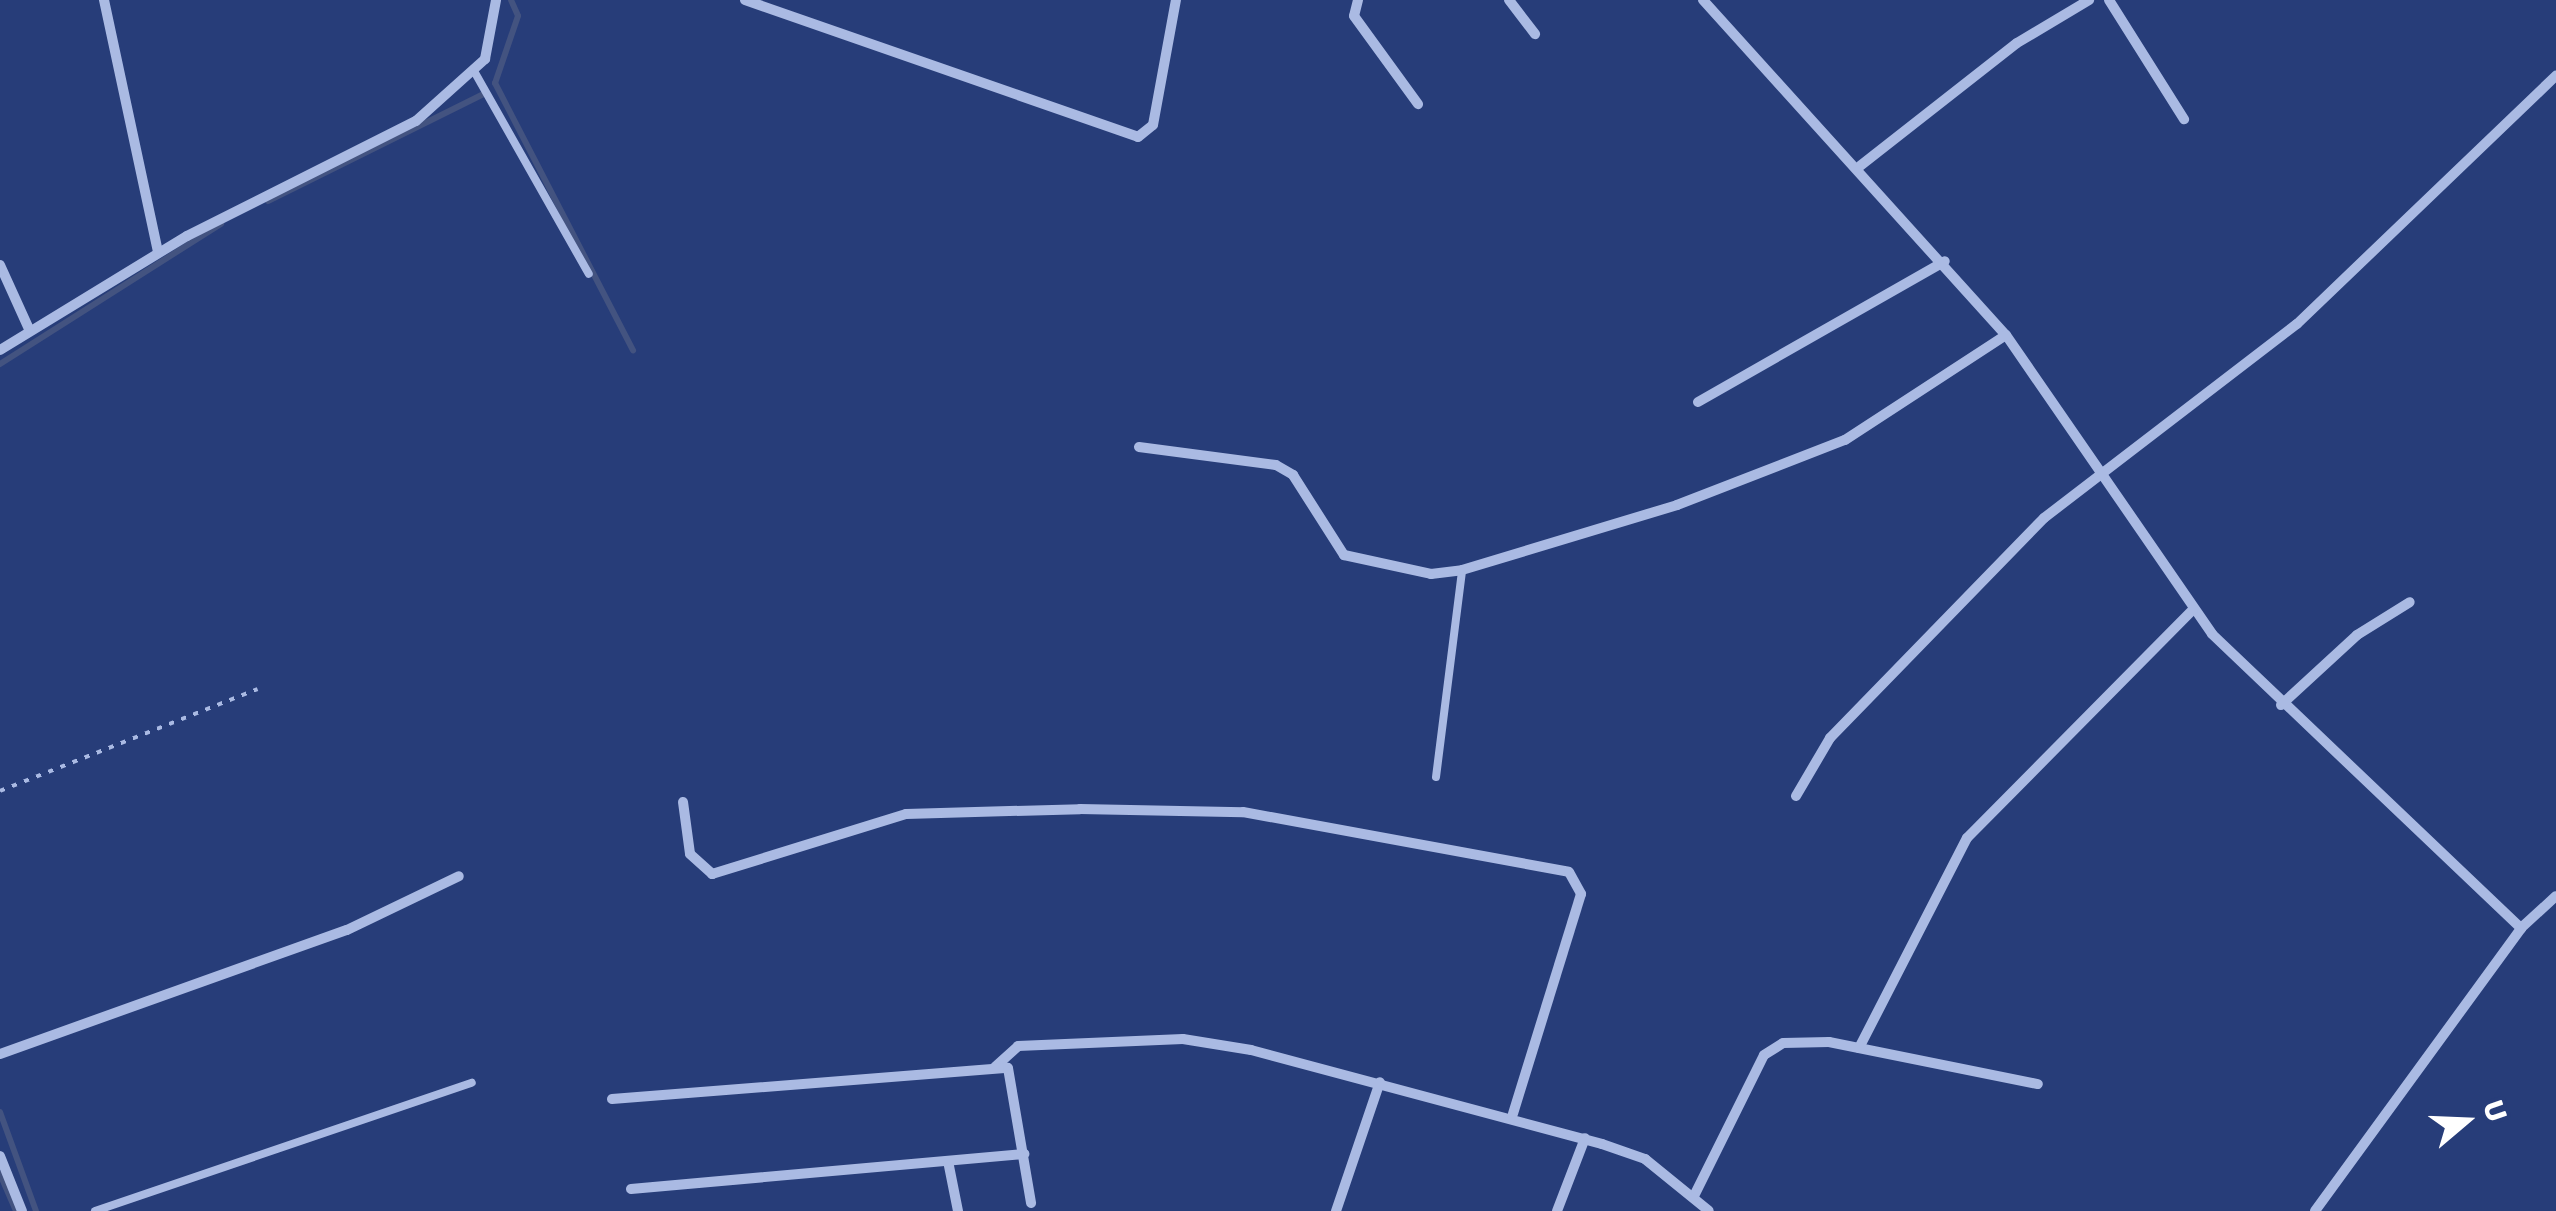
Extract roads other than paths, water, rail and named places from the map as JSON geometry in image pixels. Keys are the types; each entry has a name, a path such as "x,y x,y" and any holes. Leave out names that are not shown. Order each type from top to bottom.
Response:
{"street":[{"path":"104,0 158,252"},
{"path":"0,350 158,252 416,121 474,71 496,0"},
{"path":"745,0 1138,137 1153,125 1176,0"},
{"path":"1358,0 1354,16 1418,104"},
{"path":"1509,0 1535,34"},
{"path":"1703,0 1818,134 1860,166 2006,334 2193,610 2281,704 2521,928"},
{"path":"1860,166 2017,43 2089,0"},
{"path":"2110,0 2184,119"},
{"path":"1796,796 1830,738 2097,470 2297,324 2556,76"},
{"path":"1698,402 1946,261"},
{"path":"0,266 30,331"},
{"path":"1139,446 1276,465 1294,475 1344,555 1430,574 1462,570 1677,504 1845,440 2006,334"},
{"path":"2281,704 2356,635 2410,602"},
{"path":"1860,1048 1968,838 2193,610"},
{"path":"683,802 690,854 712,874 906,814 1080,809 1243,812 1569,872 1580,894 1514,1114"},
{"path":"0,1054 347,930 459,876"},
{"path":"2315,1211 2521,928 2556,896"},
{"path":"995,1067 1018,1046 1183,1039 1514,1114 1645,1159 1709,1211"},
{"path":"1694,1196 1764,1054 1805,1040 2038,1084"},
{"path":"612,1099 995,1067 1014,1079 1031,1203"},
{"path":"1336,1211 1380,1082"},
{"path":"1557,1211 1584,1138"},
{"path":"631,1190 1024,1154"},
{"path":"0,1156 22,1211"},
{"path":"948,1161 958,1211"}],"lane":[{"path":"474,71 589,274"},
{"path":"1436,777 1462,570"},
{"path":"94,1211 472,1084"}],"waterway":[{"path":"511,0 518,16 495,83 633,350"},
{"path":"268,201 482,95"},
{"path":"0,364 221,224"},
{"path":"0,1112 36,1211"},
{"path":"0,1174 16,1211"}]}
